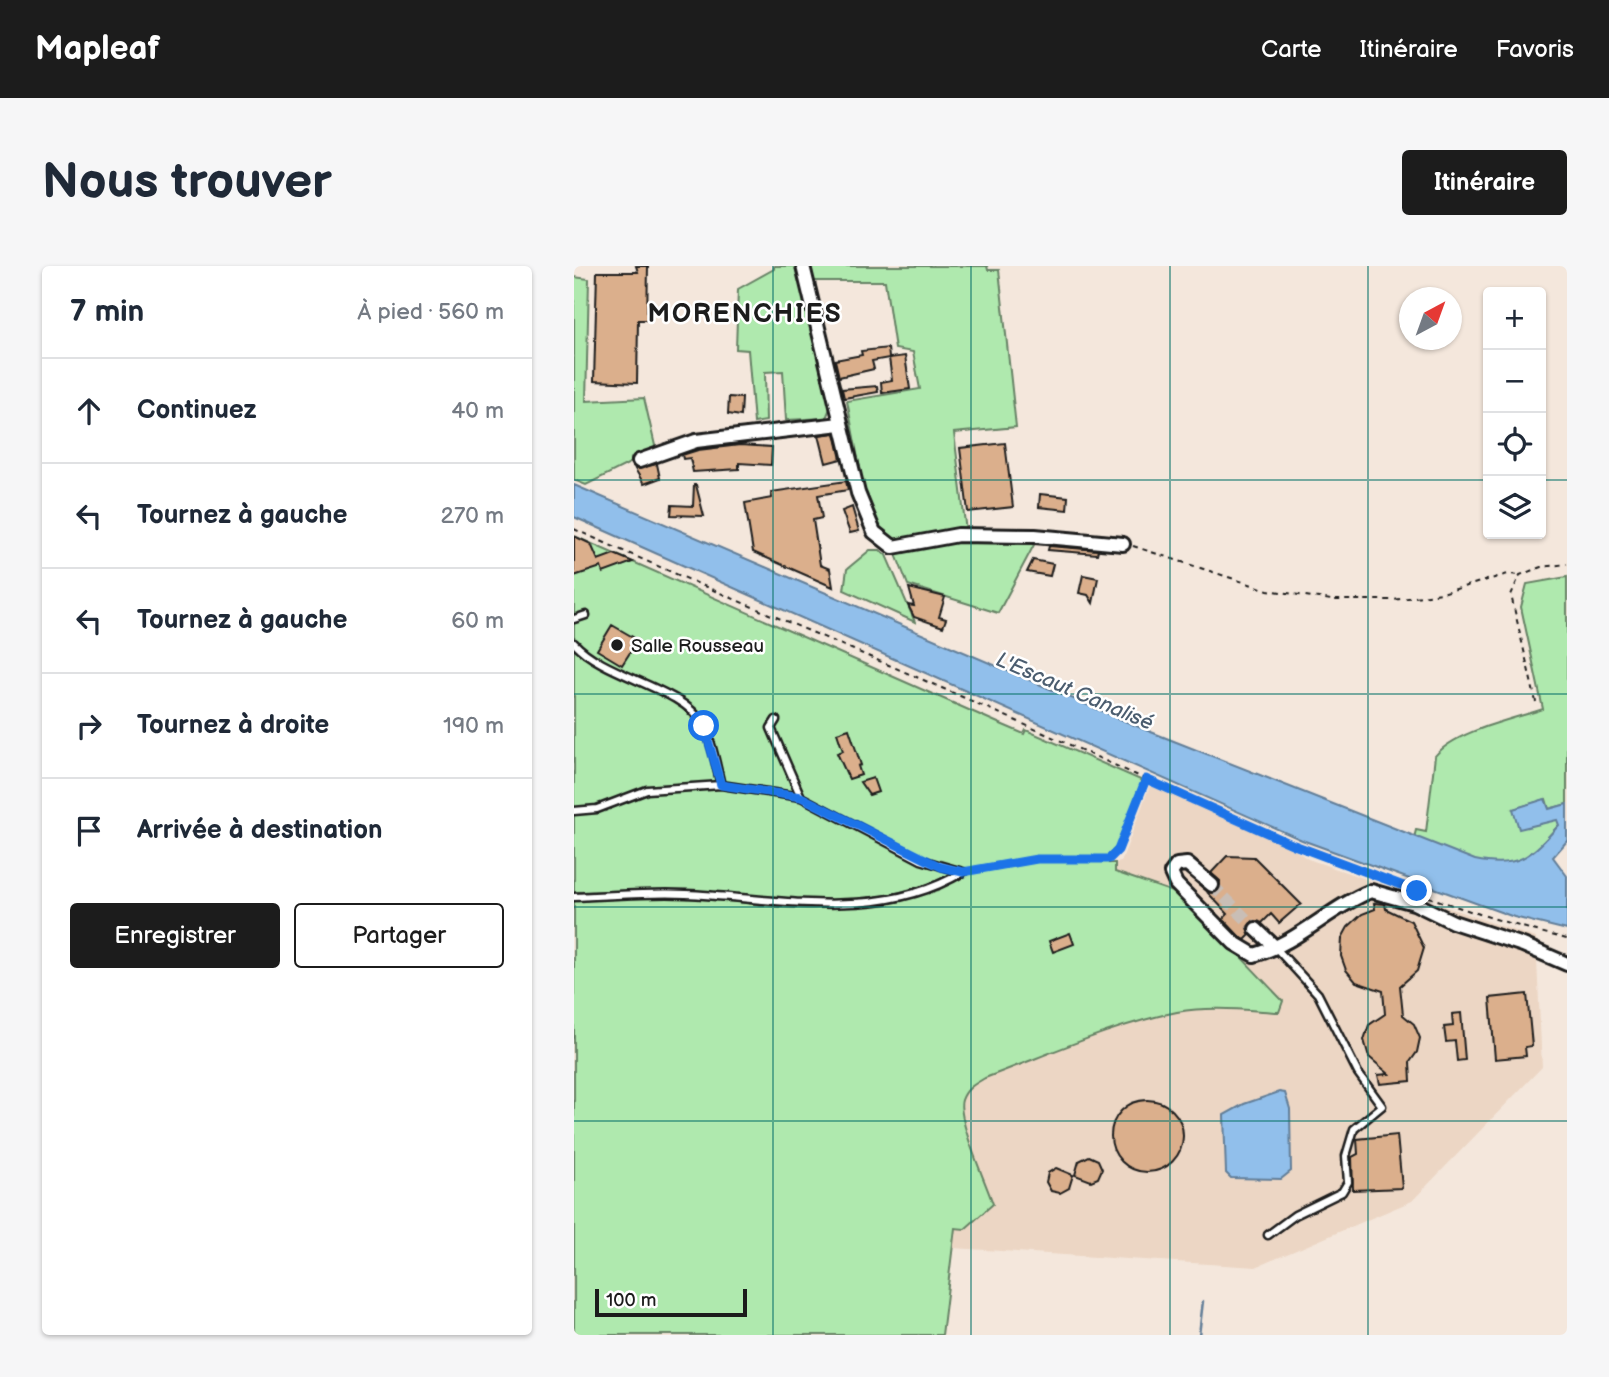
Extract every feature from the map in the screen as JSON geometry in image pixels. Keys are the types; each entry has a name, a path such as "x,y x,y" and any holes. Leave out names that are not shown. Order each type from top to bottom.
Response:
{"street":[{"path":"803,266 840,424 866,518 879,539 893,547 958,535 1035,536 1123,544"},
{"path":"639,461 696,441 840,424"},
{"path":"1212,885 1187,864 1177,865 1171,873 1176,884 1246,953 1254,955 1309,930 1336,908 1370,891 1414,903 1453,922 1523,945 1567,964"},
{"path":"1256,929 1274,946"}],"lane":[{"path":"574,619 586,615"},
{"path":"574,643 590,658 676,700 696,715 704,726 721,785"},
{"path":"776,720 771,729 801,797"},
{"path":"574,811 597,809 618,799 663,787 721,785 801,797 921,859 963,872"},
{"path":"574,897 684,894 770,903 847,904 909,894 940,885 963,872"},
{"path":"1268,1235 1295,1215 1342,1192 1348,1182 1346,1156 1354,1129 1382,1106 1358,1073 1318,994 1274,946"}],"path":[{"path":"574,529 1353,869 1508,925 1567,939"},
{"path":"1123,544 1268,590 1331,600 1394,600 1442,593 1508,574 1520,576 1541,567 1567,564"},
{"path":"1520,576 1511,595 1536,702"},
{"path":"963,872 1037,859 1109,859 1118,850 1146,779"}],"shaded area":[{"path":"1150,785 1289,846 1308,859 1536,938 1542,1067 1412,1201 1256,1267 953,1248 955,1227 964,1228 848,907 939,890 1118,920 1115,863 1121,862"}],"green space":[{"path":"774,266 798,266 831,406 826,418 786,420 783,371 765,372 766,421 754,423 748,350 736,349 738,289 774,269"},
{"path":"810,266 987,266 988,270 999,270 1016,427 954,433 967,540 1035,543 998,613 908,585 890,539 875,525 867,506 847,401 920,389 913,352 895,349 885,281 814,281"},
{"path":"574,277 589,279 586,401 644,398 656,450 586,485 574,480"},
{"path":"574,536 996,722 1024,734 1026,730 1143,781 1118,846 1109,856 1109,863 1115,863 1115,872 1182,895 1283,1001 1279,1012 1202,1009 1153,1018 1104,1033 985,1078 968,1089 962,1100 963,1120 993,1204 965,1229 955,1228 942,1335 574,1335 574,900 672,896 785,907 834,907 879,902 939,890 946,879 890,895 838,901 799,902 681,890 574,892"},
{"path":"870,550 880,550 886,555 915,622 844,590 847,569"},
{"path":"1567,577 1567,804 1549,809 1546,799 1514,809 1558,820 1559,825 1533,853 1520,861 1505,864 1490,864 1459,856 1414,838 1416,830 1426,832 1435,756 1444,747 1470,733 1543,709 1521,607 1527,584"}],"water":[{"path":"574,485 1146,730 1475,860 1503,863 1523,858 1559,825 1557,820 1519,829 1513,809 1545,799 1549,809 1567,804 1567,841 1553,857 1567,876 1567,930 1514,917 1302,840 574,517"},
{"path":"1279,1092 1285,1093 1290,1109 1291,1171 1281,1179 1231,1178 1226,1173 1224,1115 1244,1104"}],"building":[{"path":"636,266 648,266 647,320 638,320 637,383 594,381 597,272 638,272"},
{"path":"888,348 889,358 872,361 874,369 839,377 835,360 862,355 861,351"},
{"path":"905,356 910,389 882,393 881,382 892,380 889,358"},
{"path":"877,386 878,392 844,398 842,389"},
{"path":"729,397 742,398 741,416 728,414"},
{"path":"835,433 841,459 826,463 819,435"},
{"path":"1005,443 1013,507 968,512 960,448"},
{"path":"740,445 772,447 771,465 739,463 739,469 693,472 690,458 683,459 682,455 698,450"},
{"path":"657,464 660,478 644,484 635,469"},
{"path":"846,481 848,490 818,495 822,518 813,520 820,565 830,569 833,587 753,552 745,503 772,498 771,492"},
{"path":"694,485 704,516 671,515 672,505 693,506"},
{"path":"1040,494 1068,497 1067,510 1039,507"},
{"path":"852,507 859,531 850,533 842,511"},
{"path":"574,536 591,544 598,560 614,554 633,562 603,573 601,567 574,576"},
{"path":"1049,546 1098,550 1097,554 1048,550"},
{"path":"1033,560 1053,564 1050,576 1027,572"},
{"path":"1083,575 1098,578 1093,603 1088,595 1079,593"},
{"path":"909,588 945,597 939,617 946,619 943,627 914,617 908,605 914,606"},
{"name":"Salle Rousseau","path":"612,625 638,640 622,665 597,650"},
{"path":"849,729 861,765 858,766 861,775 849,779 837,753 843,751 837,733"},
{"path":"873,778 878,792 869,795 860,782"},
{"path":"1227,856 1254,857 1301,904 1279,923 1271,914 1262,923 1253,921 1247,928 1250,935 1245,940 1223,919 1228,914 1208,893 1219,890 1220,881 1211,873"},
{"path":"1374,903 1385,904 1386,909 1411,921 1424,948 1417,971 1400,986 1403,1015 1414,1024 1420,1038 1417,1052 1410,1062 1411,1081 1380,1084 1378,1075 1389,1074 1369,1057 1364,1040 1369,1025 1385,1014 1383,991 1356,982 1346,970 1341,956 1342,938 1348,927 1362,914 1375,909"},
{"path":"1070,933 1074,944 1053,952 1049,941"},
{"path":"1527,994 1532,1046 1525,1047 1526,1056 1495,1059 1490,998"},
{"path":"1461,1013 1465,1060 1457,1061 1455,1041 1446,1042 1444,1027 1453,1026 1452,1014"},
{"path":"1147,1100 1167,1106 1177,1116 1183,1136 1177,1156 1167,1166 1147,1172 1127,1166 1117,1156 1111,1136 1117,1116 1127,1106"},
{"path":"1397,1135 1402,1188 1353,1190 1352,1157 1358,1154 1357,1139"},
{"path":"1089,1156 1098,1160 1102,1169 1098,1178 1091,1181 1075,1175 1079,1161"},
{"path":"1056,1168 1073,1175 1069,1188 1060,1193 1051,1191 1046,1182 1048,1173"}],"waterway":[{"path":"1199,1335 1203,1301"}],"tunnel":[{"path":"1212,885 1256,929"}],"place":[{"name":"Salle Rousseau","path":"617,645"}],"district":[{"name":"MORENCHIES","path":"745,313"}],"route":[{"path":"704,726 721,785 801,797 941,867 963,872 1037,859 1109,859 1118,850 1146,779 1294,845 1417,891"}],"water label":[{"name":"L'Escaut Canalisé","path":"1075,691"}]}
